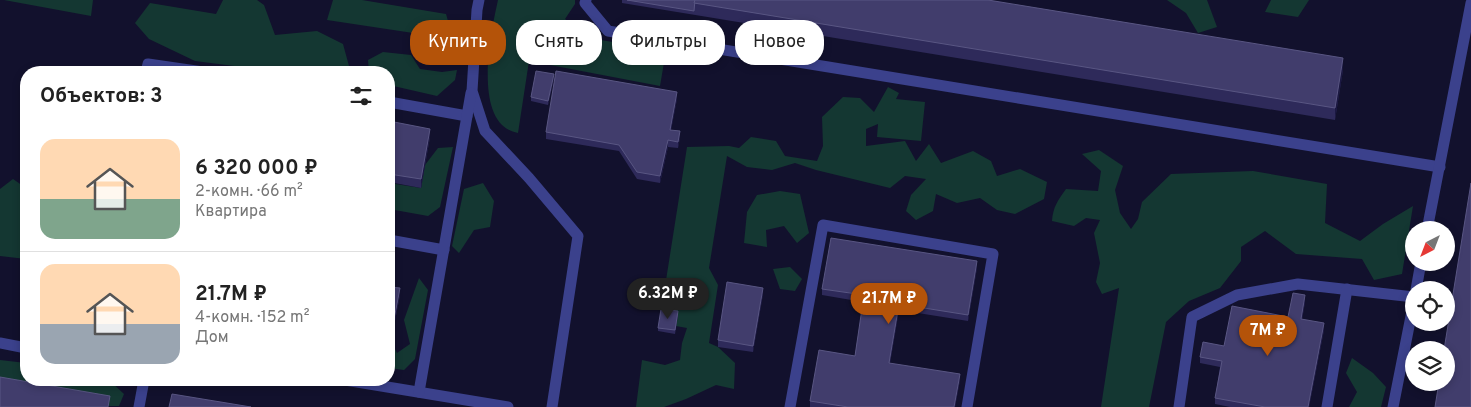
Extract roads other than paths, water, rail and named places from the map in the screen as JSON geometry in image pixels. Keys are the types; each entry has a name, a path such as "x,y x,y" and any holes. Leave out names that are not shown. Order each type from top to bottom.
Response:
{"lane":[{"path":"420,392 472,91 477,10 480,0"},
{"path":"586,0 585,3 608,31 1440,167"},
{"path":"1429,221 1471,3"},
{"path":"148,66 148,64 162,66"},
{"path":"472,91 485,131 578,236 552,407"},
{"path":"395,103 467,116"},
{"path":"790,407 822,226 993,254 967,407"},
{"path":"395,241 444,250"},
{"path":"1179,407 1192,317 1237,295 1298,284 1405,296"},
{"path":"1327,407 1347,289"},
{"path":"1393,407 1408,331"},
{"path":"0,344 20,347"},
{"path":"139,407 143,386"},
{"path":"382,386 508,407"}]}
